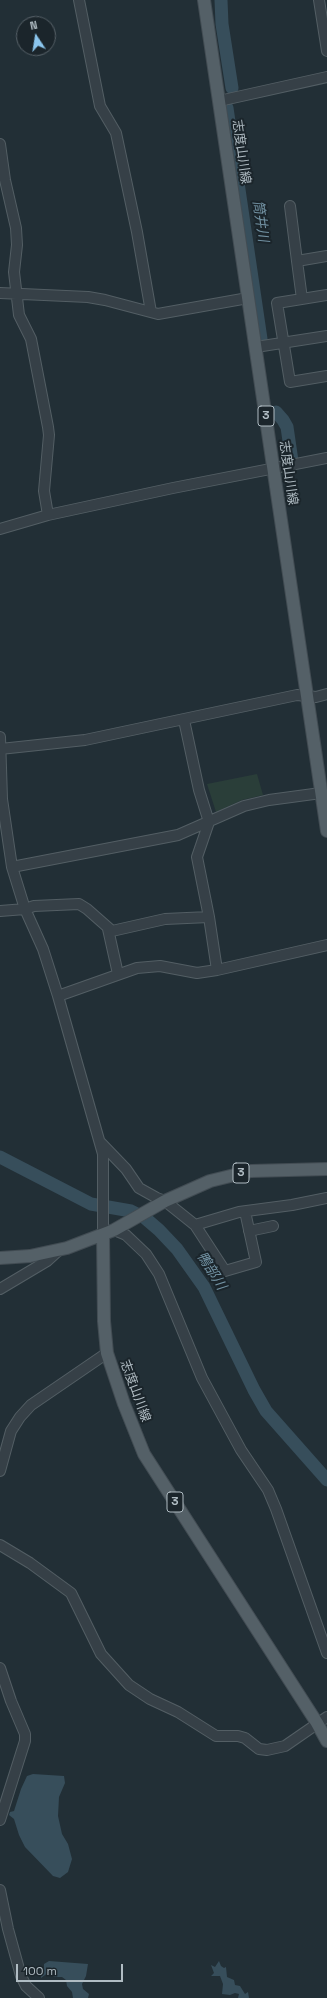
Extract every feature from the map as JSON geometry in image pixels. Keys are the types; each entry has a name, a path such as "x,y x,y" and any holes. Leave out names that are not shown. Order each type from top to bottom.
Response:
{"main road":[{"name":"志度山川線","path":"204,0 327,832"},
{"name":"3","path":"103,1234 116,1229 163,1202 210,1181 251,1171 327,1170"},
{"name":"志度山川線","path":"103,1234 104,1321 107,1353 124,1404 144,1454 322,1720 327,1741"},
{"path":"0,1258 24,1257 58,1251 103,1234"}],"street":[{"path":"79,0 100,106 116,133 137,232 151,312"},
{"path":"319,0 327,51"},
{"path":"219,101 327,77"},
{"path":"0,144 16,228 17,244 14,272 16,294 20,315 31,339 48,426 49,436 44,491 48,515"},
{"path":"290,206 302,299"},
{"path":"297,261 327,256"},
{"path":"0,293 88,297 158,314 248,298"},
{"path":"327,295 277,303 290,382 327,376"},
{"path":"256,347 327,336"},
{"path":"0,529 48,515 173,488 327,458"},
{"path":"0,749 85,740 297,695 316,697 327,694"},
{"path":"184,720 199,790 209,822 198,857 217,970"},
{"path":"0,737 2,799 12,867 26,909 43,949 58,996 103,1154 103,1234"},
{"path":"12,867 178,836 244,806 268,800 321,793"},
{"path":"0,911 26,909 34,906 79,904 86,908 112,931 165,919 209,917"},
{"path":"108,929 118,974"},
{"path":"58,996 137,968 160,966 197,973 217,970 327,945"},
{"path":"100,1143 126,1169 139,1188 157,1198 195,1225 224,1271 256,1262 246,1216"},
{"path":"195,1225 239,1212 292,1205 327,1198"},
{"path":"249,1231 273,1226"},
{"path":"116,1229 126,1235 146,1254 159,1274 202,1378 232,1434 268,1490 327,1653"},
{"path":"0,1289 47,1261 58,1251"},
{"path":"0,1471 11,1431 23,1413 47,1393 107,1353"},
{"path":"0,1545 30,1563 71,1593 101,1654 129,1684 150,1699 178,1712 216,1736 238,1736 245,1738 259,1749 267,1750 286,1746 322,1720"},
{"path":"0,1668 11,1701 26,1734 0,1820"},
{"path":"0,1890 8,1930 21,1976 26,1986 39,1998"}],"green space":[{"path":"257,774 263,795 242,800 216,812 207,784"}],"water":[{"path":"33,1774 64,1776 65,1783 59,1797 58,1816 62,1834 68,1844 72,1859 68,1872 60,1878 53,1876 25,1847 14,1819 9,1815 10,1812 14,1811 27,1776"},
{"path":"49,1961 88,1964 86,1976 82,1984 83,1989 89,1994 88,1998 73,1998 72,1992 67,1986 66,1980 62,1977 54,1977 49,1972 41,1978 41,1969 44,1968 44,1964"},
{"path":"219,1961 221,1966 224,1968 226,1967 227,1977 234,1980 235,1985 240,1986 245,1994 248,1992 249,1998 238,1998 239,1994 235,1993 230,1995 222,1994 223,1984 220,1976 211,1976 214,1973 211,1965 215,1967"}],"waterway":[{"name":"筒井川","path":"221,0 222,24 232,88"},
{"name":"筒井川","path":"227,108 261,339"},
{"name":"筒井川","path":"276,412 287,427 292,461"},
{"name":"鴨部川","path":"0,1157 91,1204 131,1211 145,1218 159,1230 177,1249 204,1287 254,1390 266,1411 327,1480"}]}
